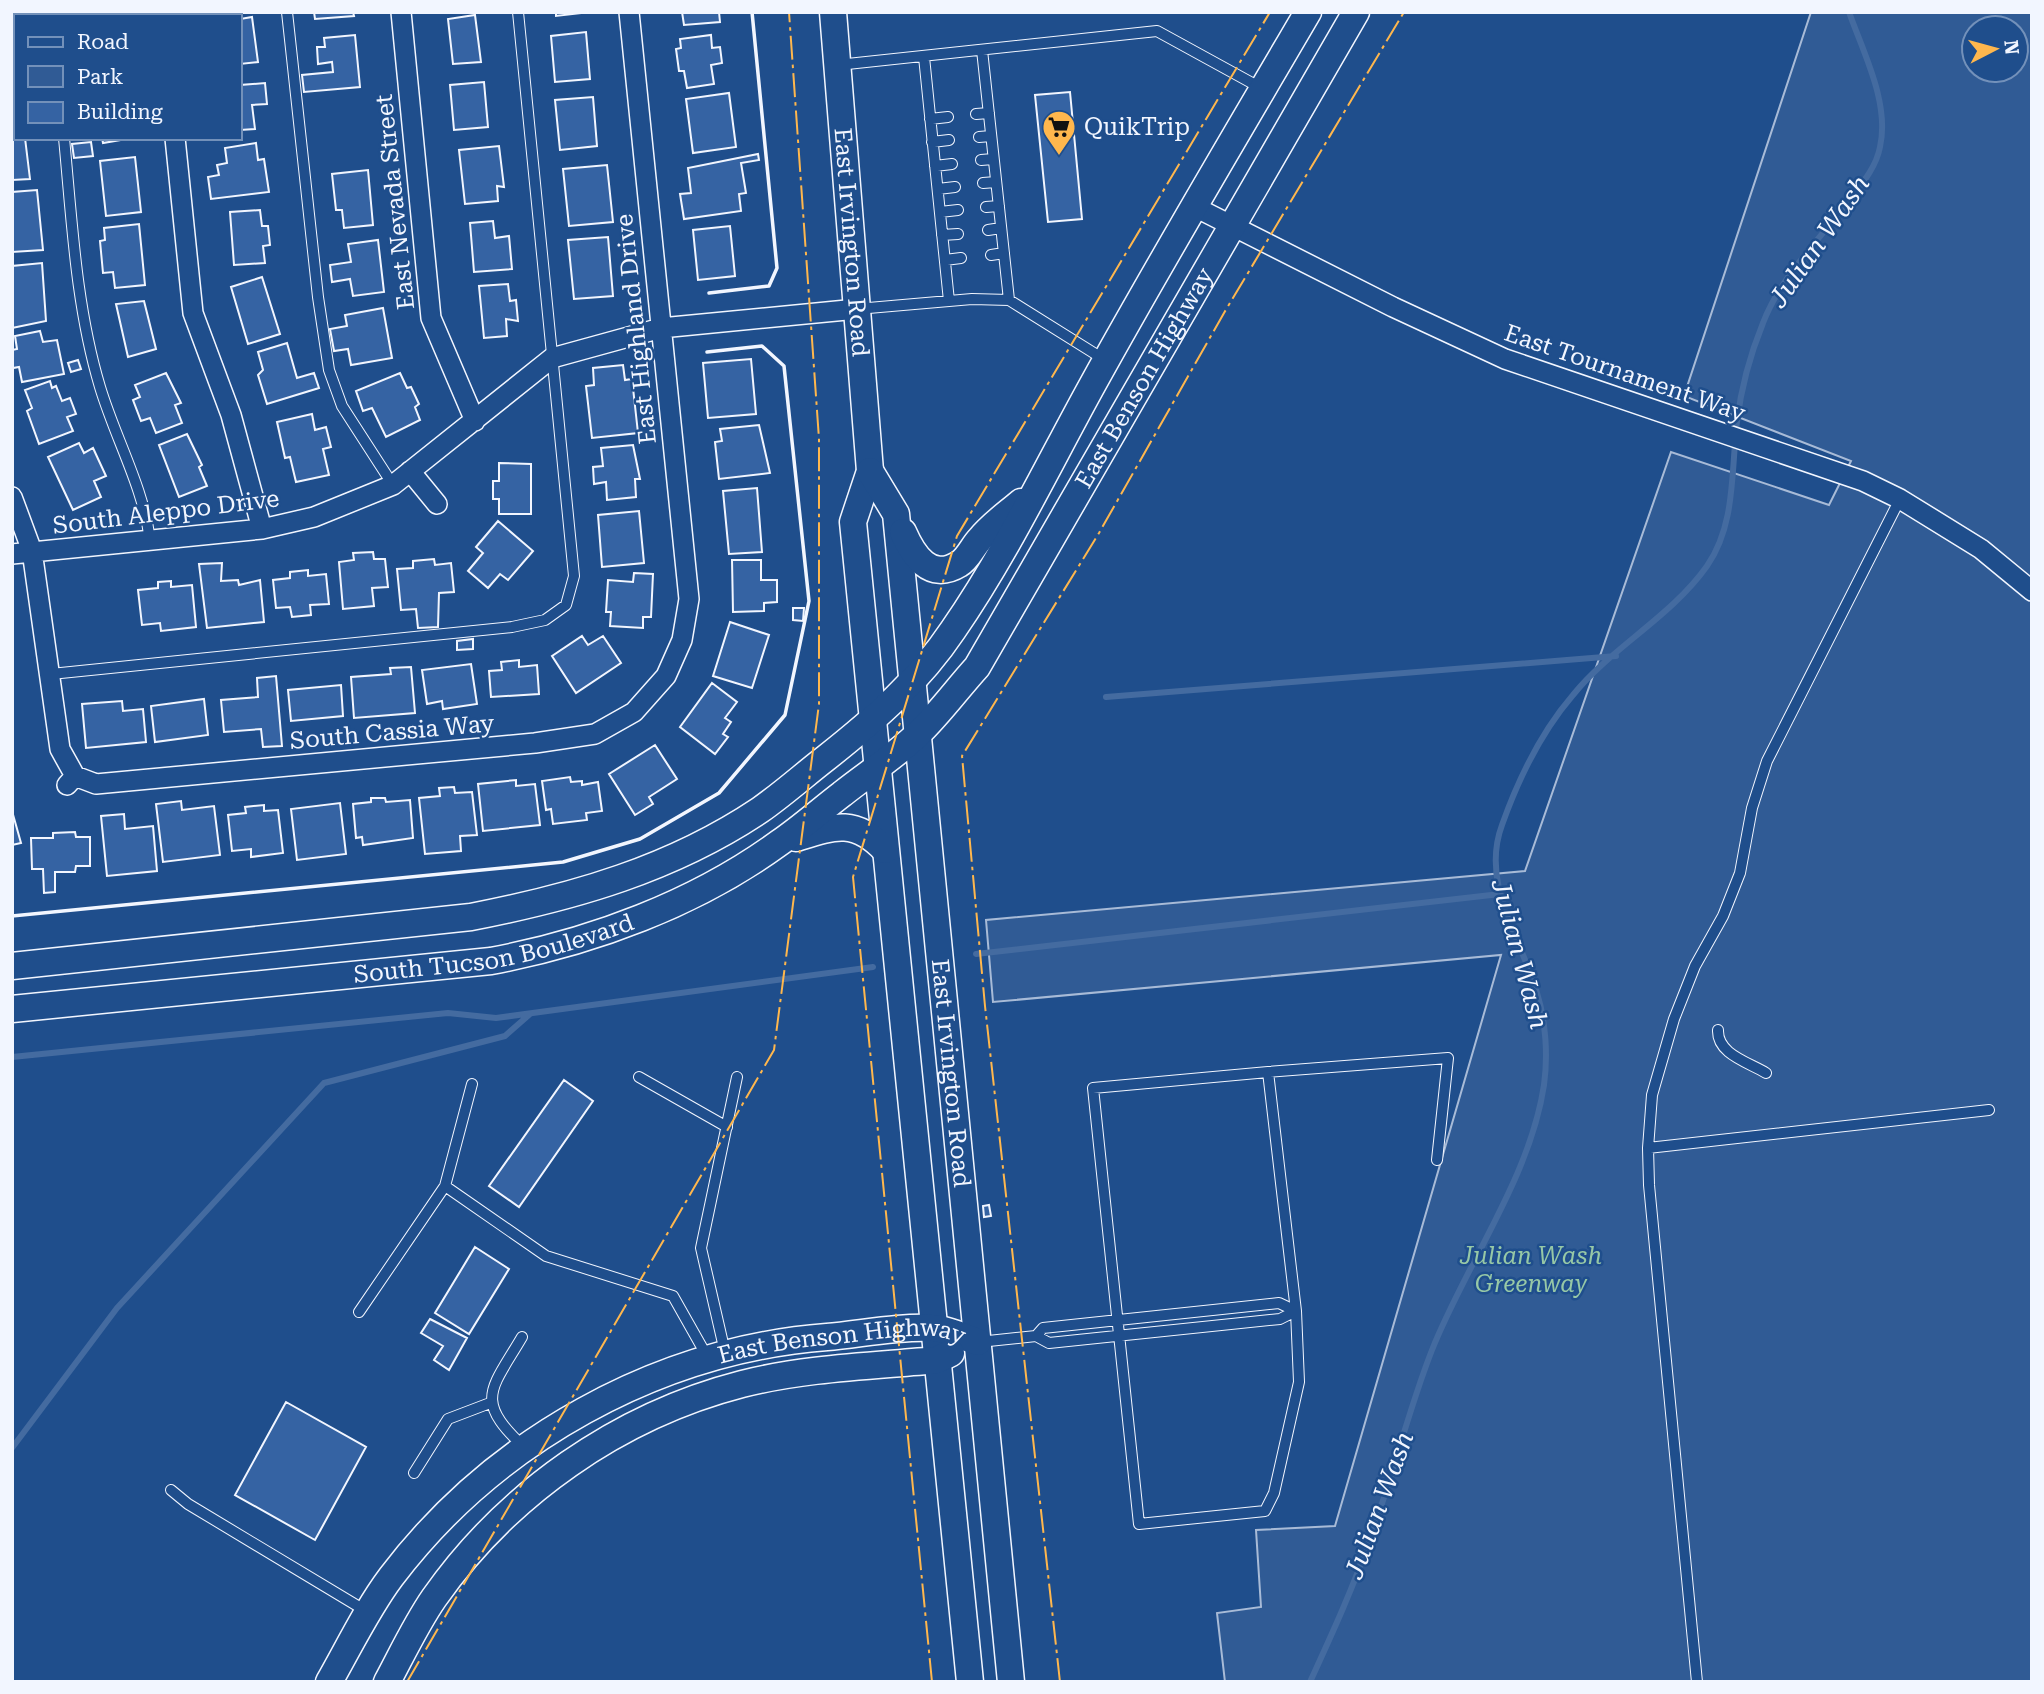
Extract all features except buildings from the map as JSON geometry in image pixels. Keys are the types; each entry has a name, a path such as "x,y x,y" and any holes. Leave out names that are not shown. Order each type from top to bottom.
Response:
{"main road":[{"name":"East Irvington Road","path":"833,12 870,471 853,522 897,981 970,1682"},
{"name":"East Benson Highway","path":"913,683 953,632 1308,12"},
{"name":"East Benson Highway","path":"917,734 977,667 998,634 1230,226 1356,12"},
{"name":"East Irvington Road","path":"870,471 896,514 1011,1682"},
{"path":"896,514 917,560 929,566 948,569 962,564 980,538 1035,490"},
{"name":"South Tucson Boulevard","path":"12,966 471,917 574,894 637,875 713,838 760,809 873,721 913,683"},
{"name":"South Tucson Boulevard","path":"12,1009 491,961 541,952 584,940 662,908 778,844 877,769 917,734"},
{"path":"778,844 831,827 847,827 871,835 885,850"},
{"name":"East Benson Highway","path":"329,1682 390,1579 424,1538 484,1479 525,1448 618,1394 664,1372 717,1355 793,1339 934,1328 978,1342"},
{"name":"East Benson Highway","path":"387,1682 433,1600 464,1558 532,1492 624,1428 659,1412 743,1384 832,1370 937,1360 978,1342"}],"street":[{"name":"East Nevada Street","path":"401,12 430,318 475,421"},
{"name":"East Highland Drive","path":"628,12 689,599 682,640"},
{"path":"175,140 192,313 231,415 262,529"},
{"name":"East Tournament Way","path":"1195,207 1393,307 1505,359 1863,481 1900,499 1981,549 2032,591"},
{"name":"South Aleppo Drive","path":"22,553 262,529 314,517 393,485 552,358 661,328 857,309"},
{"path":"410,471 437,505"},
{"path":"12,497 22,553 51,674"},
{"name":"South Cassia Way","path":"51,674 60,749 71,780 96,784 521,744 595,734 634,712 666,676 682,640"}],"lane":[{"path":"287,12 318,297 329,370 342,407 393,485"},
{"path":"51,674 512,627 545,620 566,606 574,576 518,12"},
{"path":"837,65 1157,32 1263,89"},
{"path":"982,50 1009,300"},
{"path":"924,57 949,301"},
{"path":"976,114 989,113"},
{"path":"930,119 948,117"},
{"path":"979,137 991,136"},
{"path":"64,140 79,296 101,388 145,505 150,540"},
{"path":"933,142 949,140"},
{"path":"981,160 993,159"},
{"path":"935,166 951,164"},
{"path":"983,183 996,182"},
{"path":"937,189 955,187"},
{"path":"986,207 999,206"},
{"path":"940,212 958,210"},
{"path":"988,230 1001,228"},
{"path":"942,235 958,234"},
{"path":"991,255 1004,253"},
{"path":"945,260 961,258"},
{"path":"857,309 949,301 1009,300 1106,361"},
{"path":"1697,1682 1648,1148 1652,1095 1674,1019 1695,966 1723,916 1740,873 1752,808 1767,761 1900,499"},
{"path":"1718,1030 1718,1040 1723,1048 1766,1073"},
{"path":"1268,1072 1296,1311 1298,1382 1274,1493 1265,1510 1139,1524 1093,1088 1268,1072 1448,1058 1437,1160"},
{"path":"639,1077 727,1127"},
{"path":"717,1355 701,1248 737,1077"},
{"path":"359,1312 445,1186 472,1084"},
{"path":"1648,1148 1989,1110"},
{"path":"445,1186 546,1256 673,1296 717,1355"},
{"path":"1036,1336 1043,1328 1279,1303 1296,1311"},
{"path":"978,1342 1036,1336 1049,1343 1121,1336 1280,1319 1296,1311"},
{"path":"522,1337 495,1383 490,1403 499,1423 525,1448"},
{"path":"414,1473 448,1419 490,1403"},
{"path":"171,1490 200,1511 369,1613"}],"green space":[{"name":"Julian Wash Greenway","path":"1811,12 2032,12 2032,1682 1225,1682 1217,1613 1261,1607 1256,1530 1335,1526 1501,955 993,1002 986,920 1525,871 1671,452 1829,505 1851,461 1684,396"}],"waterway":[{"name":"Julian Wash","path":"1310,1682 1364,1555 1432,1350 1496,1220 1537,1120 1545,1074 1544,1027 1537,993 1499,890 1496,868 1502,825 1532,757 1562,709 1588,678 1693,584 1716,550 1723,533 1731,497 1741,397 1750,359 1763,323 1789,275 1867,176 1880,147 1882,130 1878,95 1849,12"},
{"path":"1106,697 1616,656"},
{"path":"976,954 1500,894"},
{"path":"12,1057 448,1013 496,1018 873,967"},
{"path":"12,1448 117,1308 324,1083 505,1036 530,1014"}],"wall":[{"path":"709,293 769,286 777,268 752,12"},
{"path":"12,916 563,862 640,839 719,793 785,715 809,601 784,366 762,346 707,352"}],"power":[{"path":"407,1682 774,1050 819,704 819,439 789,12"},
{"path":"932,1682 853,877 957,536 1270,12"},
{"path":"1060,1682 985,1006 962,756 1099,533 1224,313 1404,12"}],"place":[{"name":"QuikTrip","path":"1059,157"}]}
